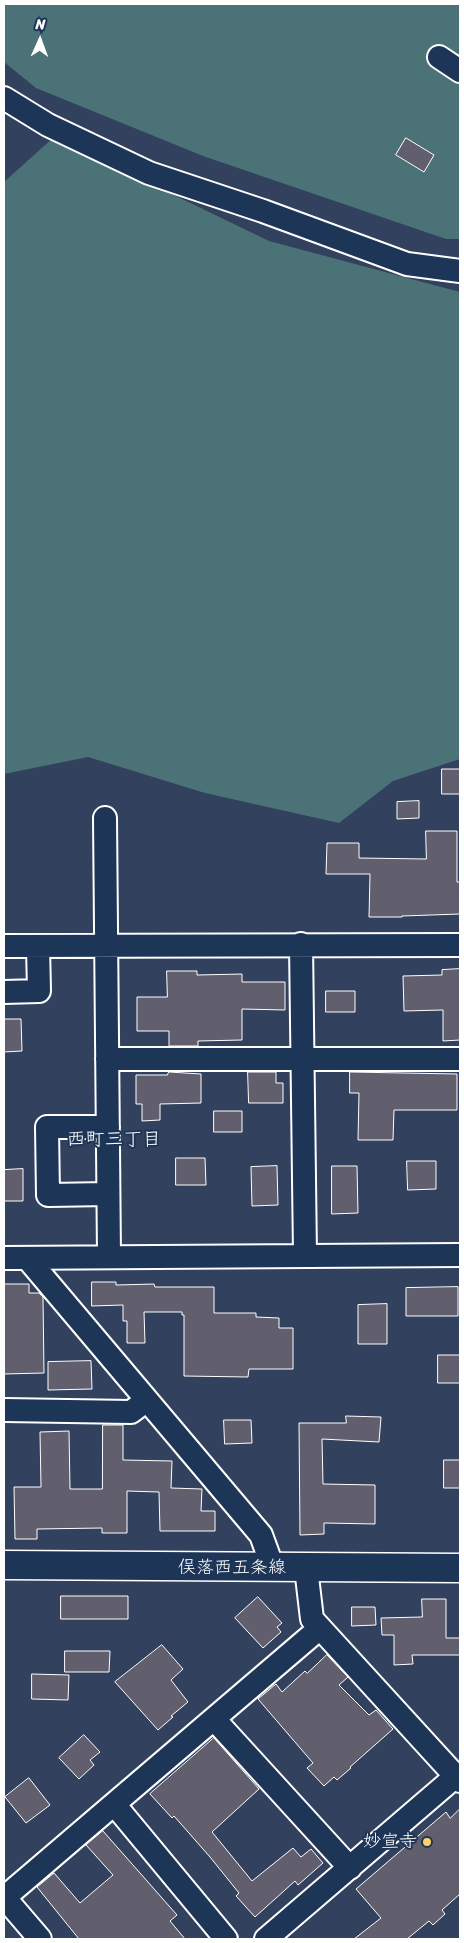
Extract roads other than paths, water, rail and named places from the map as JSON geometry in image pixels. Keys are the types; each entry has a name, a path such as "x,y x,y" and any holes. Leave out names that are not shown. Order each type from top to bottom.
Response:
{"main road":[{"name":"俣落西五条線","path":"4,1566 460,1568"}],"street":[{"path":"439,57 460,71"},
{"path":"4,98 48,124 149,173 263,211 407,264 460,271"},
{"path":"104,818 109,1256"},
{"path":"300,944 304,1256"},
{"path":"4,946 460,945"},
{"path":"4,992 39,992 38,946"},
{"path":"107,1059 460,1059"},
{"path":"108,1127 48,1127 48,1195 108,1194"},
{"path":"4,1258 460,1255"},
{"path":"27,1258 261,1535 273,1568"},
{"path":"4,1410 130,1412 147,1400"},
{"path":"266,1939 458,1778 312,1619 306,1568"},
{"path":"40,1939 4,1898 320,1628"},
{"path":"214,1718 350,1868"},
{"path":"114,1804 226,1939"}],"place":[{"name":"妙宣寺","path":"427,1842"}],"district":[{"name":"西町三丁目","path":"114,1140"}]}
